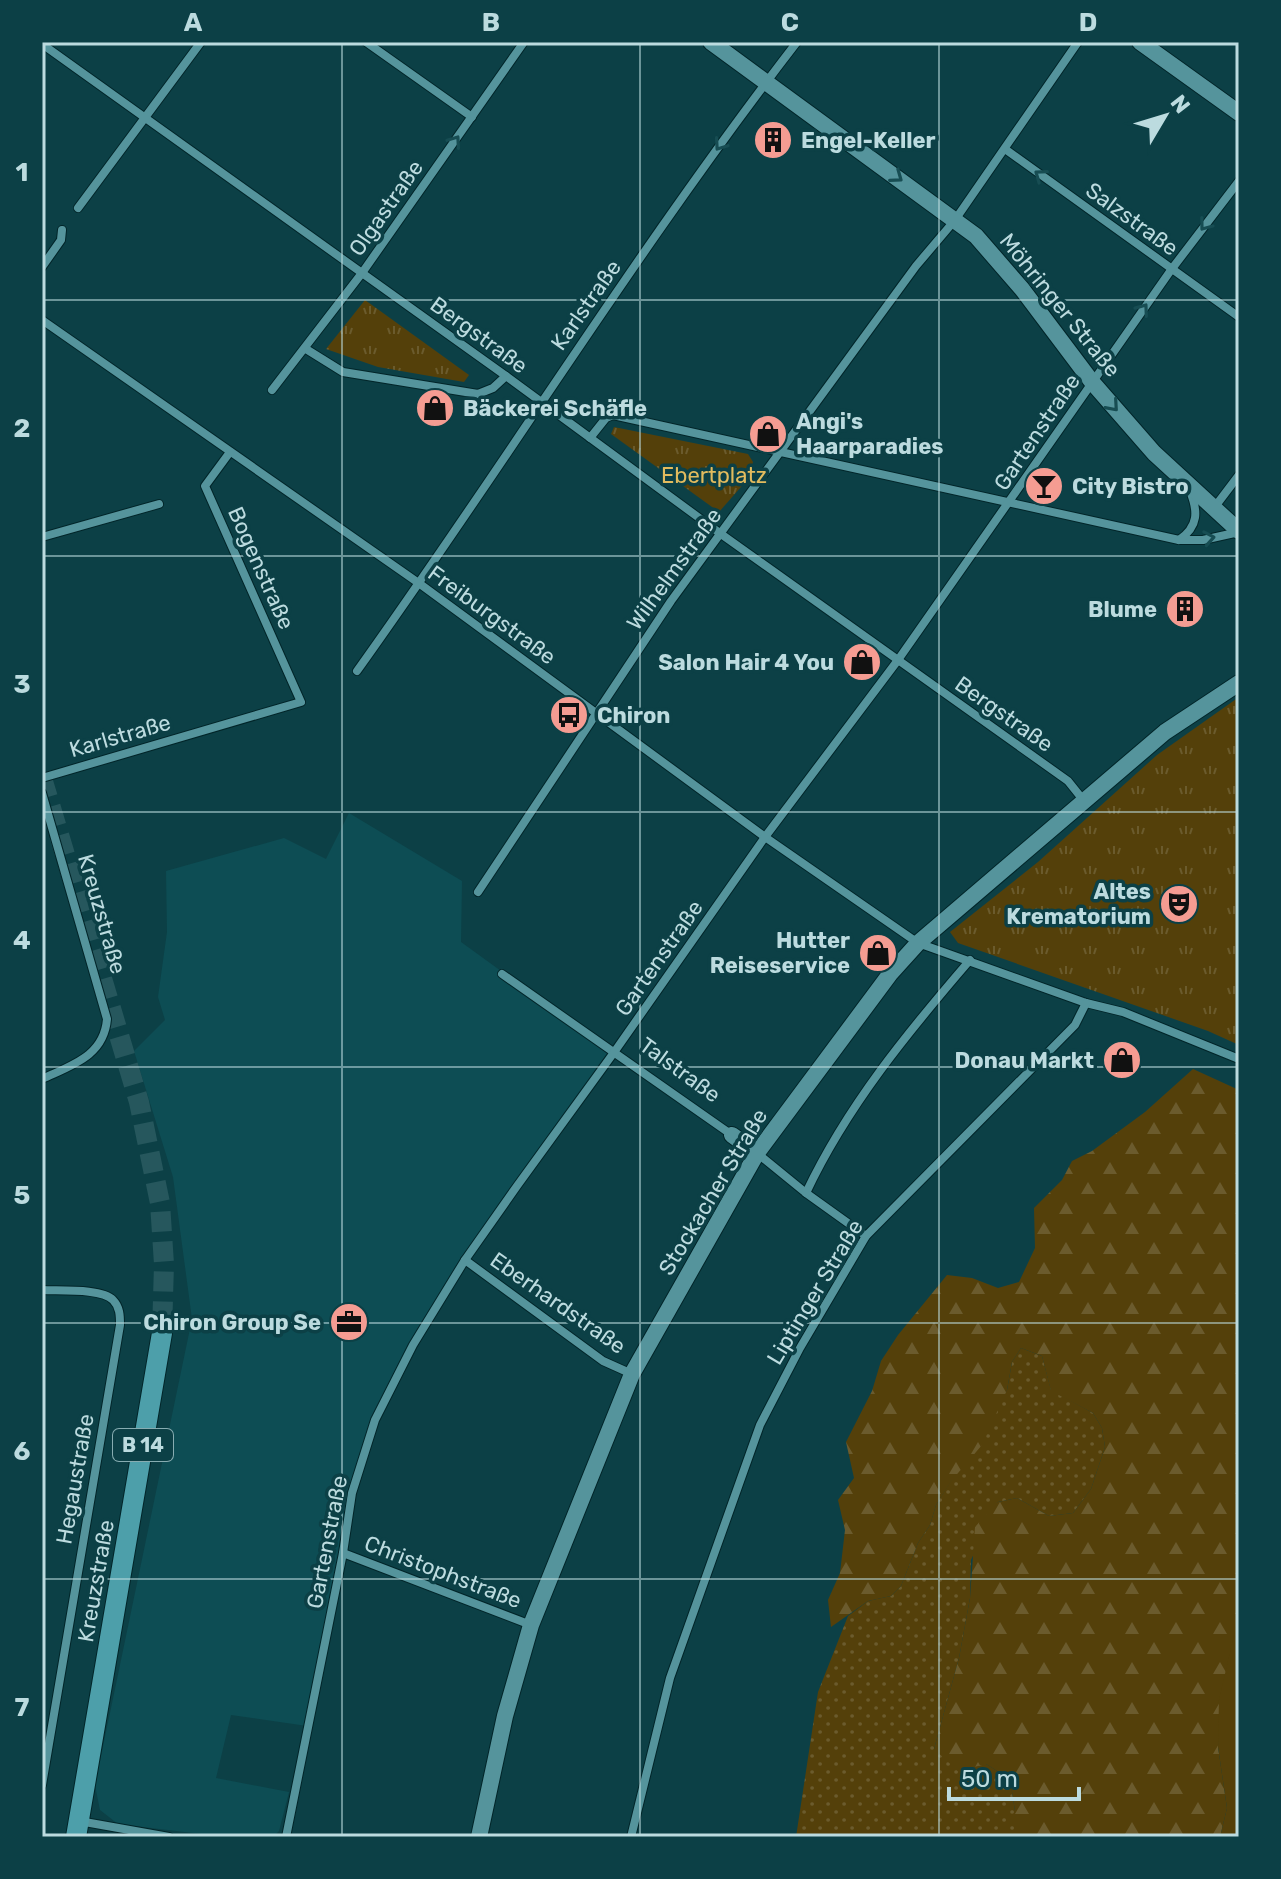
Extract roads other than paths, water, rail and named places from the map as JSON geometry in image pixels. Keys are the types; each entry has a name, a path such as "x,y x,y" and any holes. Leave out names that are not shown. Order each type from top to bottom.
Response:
{"main road":[{"name":"Kreuzstraße","path":"78,1829 162,1333"}],"street":[{"path":"78,208 201,42"},
{"path":"366,42 472,117"},
{"name":"Olgastraße","path":"272,390 362,273 524,42"},
{"name":"Möhringer Straße","path":"711,42 976,236 1022,289 1092,382 1154,453 1239,532"},
{"name":"Karlstraße","path":"357,671 420,584 540,402 797,42"},
{"name":"Wilhelmstraße","path":"478,892 671,601 918,264 955,220 1078,42"},
{"path":"1140,42 1239,113"},
{"name":"Bergstraße","path":"42,44 1068,781 1084,801"},
{"name":"Salzstraße","path":"1005,149 1239,317"},
{"name":"Gartenstraße","path":"286,1837 343,1553 352,1493 375,1420 413,1345 465,1260 765,837 898,660 1171,270 1239,181"},
{"path":"42,267 61,240 62,230"},
{"name":"Freiburgstraße","path":"42,320 420,584 765,837 918,943"},
{"path":"306,349 343,372 478,394 493,388 506,376"},
{"path":"590,438 606,418 613,415 1179,540 1203,540 1239,532"},
{"name":"Bogenstraße","path":"230,452 205,486 301,702"},
{"path":"1214,509 1239,475"},
{"path":"1179,540 1191,529 1197,513 1188,486"},
{"path":"42,537 159,504"},
{"name":"Stockacher Straße","path":"479,1837 505,1716 531,1625 632,1374 757,1153 890,974 918,943 1165,732 1239,683"},
{"name":"Karlstraße","path":"42,778 301,702"},
{"name":"Kreuzstraße","path":"42,793 104,1005 106,1030 99,1047 89,1056 42,1079"},
{"path":"918,943 1086,1003 1123,1012 1239,1059"},
{"path":"806,1193 821,1161 902,1039 970,960"},
{"name":"Talstraße","path":"502,974 732,1135 866,1236"},
{"name":"Liptinger Straße","path":"631,1837 663,1698 760,1425 800,1348 866,1236 1075,1025 1086,1003"},
{"name":"Eberhardstraße","path":"465,1260 603,1361 632,1374"},
{"name":"Hegaustraße","path":"42,1290 102,1293 113,1299 119,1310 120,1325 42,1785"},
{"name":"Christophstraße","path":"343,1553 531,1625"},
{"path":"78,1829 169,1837"}],"tunnel":[{"path":"42,778 139,1102 160,1203 164,1264 162,1333"}],"place":[{"name":"Engel-Keller","path":"773,140"},
{"name":"Bäckerei Schäfle","path":"435,408"},
{"name":"Angi's Haarparadies","path":"768,434"},
{"name":"City Bistro","path":"1044,486"},
{"name":"Blume","path":"1185,609"},
{"name":"Salon Hair 4 You","path":"862,662"},
{"name":"Chiron","path":"569,715"},
{"name":"Altes Krematorium","path":"1179,904"},
{"name":"Hutter Reiseservice","path":"878,953"},
{"name":"Donau Markt","path":"1122,1060"},
{"name":"Chiron Group Se","path":"349,1322"}],"park label":[{"name":"Ebertplatz","path":"714,475"}]}
